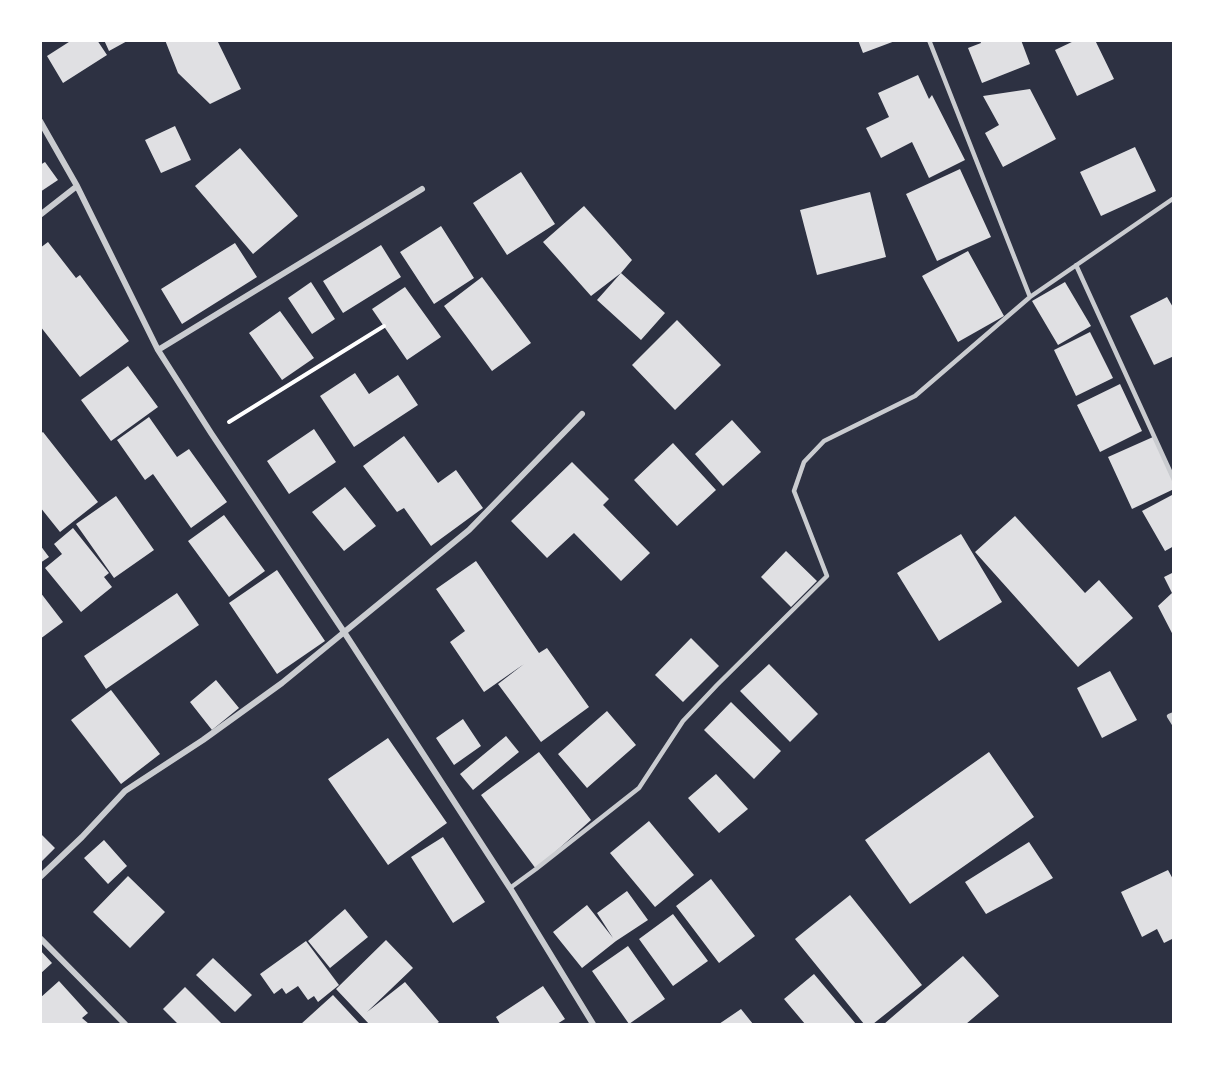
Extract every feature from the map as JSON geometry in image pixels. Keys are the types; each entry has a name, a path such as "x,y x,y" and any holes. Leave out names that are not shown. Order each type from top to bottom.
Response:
{"street":[{"path":"40,121 77,186 158,350 510,888 593,1024"},
{"path":"40,215 77,186"},
{"path":"158,350 422,189"},
{"path":"40,877 82,837 124,791 203,740 273,689 469,530 582,414"},
{"path":"40,938 125,1024"}],"lane":[{"path":"928,40 1030,297"},
{"path":"510,888 639,788 683,721 827,576 794,491 804,462 824,441 915,396 1030,297 1173,198"},
{"path":"1076,265 1173,480"},
{"path":"1173,714 1169,716 1173,724"}],"path":[{"path":"211,433 384,327"}],"building":[{"path":"72,40 97,40 107,55 63,83 47,56"},
{"path":"104,40 129,40 109,51"},
{"path":"165,40 217,40 241,89 210,104 178,73"},
{"path":"858,40 895,40 895,41 863,53"},
{"path":"980,40 1021,40 1030,64 982,83 968,48 981,43"},
{"path":"1076,40 1095,40 1114,79 1077,96 1055,50"},
{"path":"918,75 929,99 932,95 965,160 929,178 912,142 881,158 866,128 889,117 878,93"},
{"path":"1030,89 1056,139 1003,167 985,133 999,125 983,96"},
{"path":"175,126 191,160 161,173 145,140"},
{"path":"1135,147 1156,191 1101,216 1080,172"},
{"path":"240,148 298,216 253,254 195,186"},
{"path":"45,162 58,180 40,192 40,165"},
{"path":"960,169 991,237 937,261 906,194"},
{"path":"521,172 555,224 507,255 473,203"},
{"path":"870,192 886,257 817,275 800,210"},
{"path":"584,206 632,260 621,273 591,296 543,242"},
{"path":"441,226 474,278 434,304 400,252"},
{"path":"48,242 76,278 80,275 129,341 80,377 40,326 40,248"},
{"path":"235,243 257,277 182,324 161,289"},
{"path":"381,245 401,277 343,313 323,281"},
{"path":"968,251 1004,316 958,342 922,276"},
{"path":"621,273 665,313 641,340 597,300"},
{"path":"482,277 531,343 492,371 444,306"},
{"path":"311,282 335,319 312,334 288,298"},
{"path":"1065,282 1091,326 1058,345 1032,301"},
{"path":"405,287 441,337 407,360 372,309"},
{"path":"1167,297 1174,309 1174,356 1154,365 1130,316"},
{"path":"280,311 314,358 282,380 249,333"},
{"path":"677,320 721,365 675,410 632,365"},
{"path":"1090,332 1113,378 1076,396 1054,350"},
{"path":"128,366 158,407 111,441 81,400"},
{"path":"355,373 369,394 398,375 418,405 354,447 320,396"},
{"path":"1120,384 1142,431 1100,452 1077,405"},
{"path":"149,417 177,457 189,449 227,502 191,528 153,474 145,480 117,440"},
{"path":"732,420 761,452 723,486 695,454"},
{"path":"314,429 336,462 289,494 267,461"},
{"path":"43,432 98,502 60,532 40,507 40,434"},
{"path":"404,436 438,483 456,470 483,508 431,546 404,508 397,512 363,466"},
{"path":"1153,437 1174,480 1174,489 1132,509 1108,457"},
{"path":"673,443 716,490 677,526 634,480"},
{"path":"572,462 609,499 603,505 650,553 621,581 574,533 547,558 511,521"},
{"path":"345,487 376,526 344,551 312,512"},
{"path":"1172,495 1174,497 1174,546 1165,551 1142,511"},
{"path":"116,496 154,550 114,578 76,524"},
{"path":"224,515 265,571 229,597 188,541"},
{"path":"1015,516 1085,593 1099,580 1133,618 1078,667 975,552"},
{"path":"73,528 109,573 104,577 112,587 81,612 45,568 62,554 54,544"},
{"path":"961,534 1002,602 939,641 897,573"},
{"path":"40,545 49,557 40,563"},
{"path":"786,551 817,581 791,607 761,577"},
{"path":"476,561 539,653 547,648 589,707 541,742 498,684 524,664 484,692 450,642 465,631 436,589"},
{"path":"277,570 325,641 277,674 229,603"},
{"path":"1174,572 1174,637 1158,606 1172,593 1164,577"},
{"path":"40,592 63,622 40,639"},
{"path":"177,593 199,625 106,689 84,656"},
{"path":"691,638 719,666 683,702 655,675"},
{"path":"769,664 818,714 790,742 740,691"},
{"path":"1110,671 1137,720 1102,738 1077,688"},
{"path":"216,680 239,708 212,730 190,702"},
{"path":"111,690 160,754 121,784 71,720"},
{"path":"731,702 781,751 754,779 704,730"},
{"path":"607,711 636,745 587,788 558,754"},
{"path":"463,719 481,746 454,765 436,738"},
{"path":"506,736 519,752 473,790 460,774"},
{"path":"388,738 447,823 388,865 328,779"},
{"path":"539,752 591,820 536,869 481,795"},
{"path":"989,752 1034,817 910,904 865,840"},
{"path":"716,774 748,809 719,833 688,798"},
{"path":"649,821 694,875 655,907 610,853"},
{"path":"40,833 55,848 40,863"},
{"path":"443,837 485,902 453,923 411,857"},
{"path":"104,840 127,866 108,884 84,858"},
{"path":"1029,842 1053,878 986,914 965,882"},
{"path":"1168,870 1174,881 1174,938 1164,943 1157,929 1142,937 1121,892"},
{"path":"128,876 165,912 130,948 93,912"},
{"path":"711,879 755,936 719,963 676,906"},
{"path":"627,891 648,920 616,941 582,968 553,932 587,905 613,938 597,913"},
{"path":"850,895 922,985 873,1024 864,1024 795,939"},
{"path":"345,909 368,937 330,968 308,941"},
{"path":"673,914 708,961 673,986 639,939"},
{"path":"386,940 413,968 367,1012 405,982 439,1022 436,1024 369,1024 336,989"},
{"path":"306,941 339,985 318,1002 314,996 308,1000 298,986 286,994 282,988 274,994 260,974"},
{"path":"628,946 665,999 629,1024 592,971"},
{"path":"40,950 52,963 40,974"},
{"path":"963,956 999,996 966,1024 884,1024"},
{"path":"213,958 252,995 235,1012 196,975"},
{"path":"814,974 856,1024 805,1024 784,999"},
{"path":"59,981 88,1013 82,1018 89,1024 40,1024 40,998"},
{"path":"543,986 565,1019 557,1024 500,1024 496,1017"},
{"path":"185,987 222,1024 178,1024 163,1009"},
{"path":"333,995 360,1024 301,1024"},
{"path":"741,1009 753,1024 719,1024"}]}
